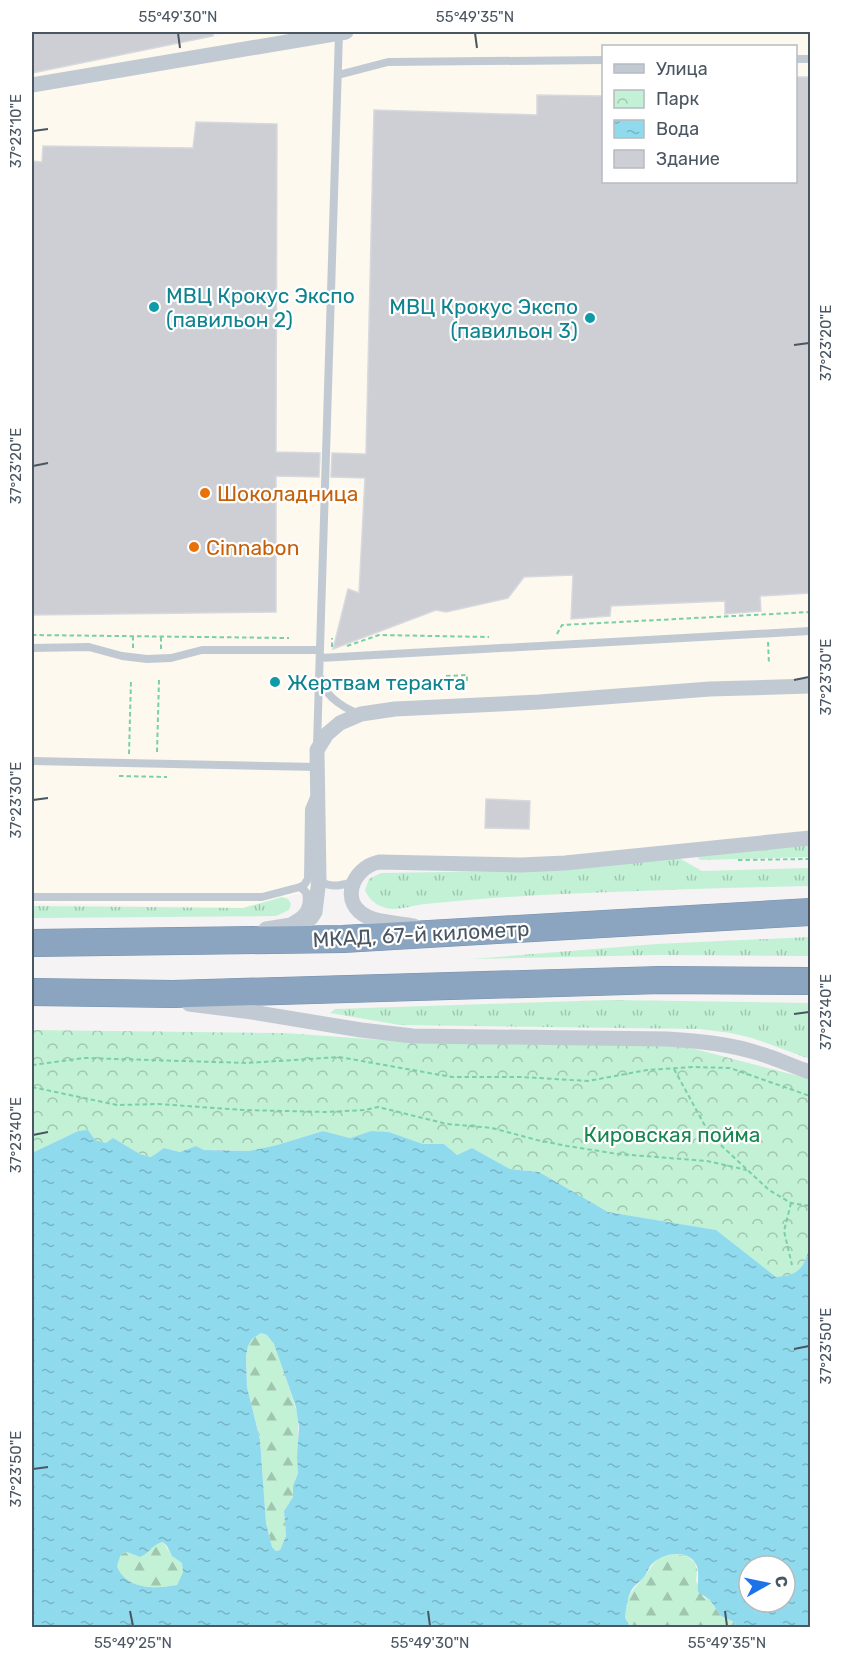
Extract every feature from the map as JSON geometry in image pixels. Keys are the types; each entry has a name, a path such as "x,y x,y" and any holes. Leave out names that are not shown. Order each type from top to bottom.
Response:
{"highway":[{"name":"МКАД, 67-й километр","path":"32,943 343,939 810,912"},
{"path":"32,992 184,994 661,980 810,981"}],"street":[{"path":"32,85 342,32"},
{"path":"221,942 255,930 304,923 311,918 318,903 319,879 317,750 327,734 340,723 361,714 395,709 539,702 710,689 810,686"},
{"path":"452,932 366,916 354,904 352,893 358,873 365,867 379,862 521,865 810,838"},
{"path":"60,993 190,1004 413,1036 696,1041 727,1044 810,1072"}],"lane":[{"path":"317,750 342,32"},
{"path":"339,75 388,62 602,60"},
{"path":"32,648 89,647 122,656 147,659 171,658 202,650 320,654 810,631"},
{"path":"320,671 323,686 329,695 348,709 361,714"},
{"path":"32,761 318,767"},
{"path":"32,897 262,897 300,887 308,879 309,809 319,785"},
{"path":"319,879 331,886 354,882"},
{"path":"281,927 305,910 306,892 300,887"}],"path":[{"path":"553,640 562,625 810,612"},
{"path":"32,635 289,638"},
{"path":"332,649 379,635 496,638"},
{"path":"132,652 133,636"},
{"path":"160,653 161,636"},
{"path":"446,676 467,675 467,681"},
{"path":"129,754 131,680"},
{"path":"157,755 159,680"},
{"path":"119,776 167,777"},
{"path":"32,1065 85,1058 247,1063 339,1057 452,1077 522,1077 588,1081 647,1070 730,1068 810,1096"},
{"path":"674,1069 710,1136 769,1190 791,1203 810,1206"},
{"path":"32,1087 117,1105 158,1104 327,1112 378,1107 447,1124 492,1128 567,1146 618,1154 707,1161 747,1170"},
{"path":"791,1203 784,1231 792,1265"}],"shaded area":[{"path":"237,32 810,32 810,847 375,870 251,908 32,903 32,73"}],"green space":[{"path":"810,845 810,857 700,860 697,856"},
{"path":"679,858 702,871 810,868 810,886 527,896 393,909 376,904 365,890 369,879 381,873 568,870"},
{"path":"282,897 288,899 291,904 289,910 276,916 32,918 32,906 243,908"},
{"path":"810,937 810,956 657,955 472,959 657,944"},
{"path":"611,1000 810,1003 810,1059 752,1038 699,1029 400,1025 330,1013 335,1009"},
{"name":"Кировская пойма","path":"32,1030 284,1033 411,1042 683,1046 810,1079 810,1245 808,1253 797,1272 776,1277 715,1230 608,1212 539,1172 510,1169 472,1148 457,1155 444,1144 423,1144 389,1132 371,1131 350,1138 323,1131 249,1151 204,1150 196,1146 180,1152 164,1148 151,1157 140,1154 123,1144 95,1140 78,1131 32,1153"},
{"path":"261,1333 272,1340 277,1351 298,1415 298,1473 293,1497 284,1511 286,1536 280,1550 276,1551 272,1547 266,1523 260,1440 247,1387 248,1346 252,1339"},
{"path":"163,1542 172,1556 182,1562 183,1572 177,1585 142,1586 127,1580 121,1574 117,1566 121,1554 127,1552 137,1556"},
{"path":"676,1554 687,1556 695,1563 696,1581 703,1597 710,1600 721,1616 734,1622 735,1627 630,1627 625,1619 628,1599 632,1592 659,1558"}],"water":[{"path":"88,1130 95,1140 106,1143 113,1138 140,1154 151,1157 164,1148 180,1152 196,1146 204,1150 249,1151 323,1131 350,1138 371,1131 389,1132 423,1144 444,1144 457,1155 472,1148 510,1169 539,1172 608,1212 716,1230 776,1277 796,1272 806,1259 810,1245 810,1627 735,1627 734,1622 721,1616 710,1600 698,1592 698,1570 692,1559 674,1554 655,1561 632,1589 625,1618 630,1627 32,1627 32,1153 78,1131","holes":["261,1333 267,1335 274,1344 296,1407 299,1427 298,1473 293,1486 293,1497 284,1511 286,1536 280,1550 276,1551 272,1547 266,1523 260,1440 247,1387 248,1346 252,1339","163,1542 172,1556 182,1563 183,1572 177,1585 142,1586 134,1584 121,1574 117,1566 121,1554 127,1552 140,1557"]}],"building":[{"path":"32,32 213,32 213,36 32,73"},
{"name":"МВЦ Крокус Экспо (павильон 3)","path":"797,77 810,77 810,593 760,596 761,611 725,614 725,601 611,606 610,616 571,619 573,575 524,577 508,598 446,612 436,610 333,649 348,589 359,593 365,478 331,477 332,453 366,454 374,110 537,115 537,95 602,96 602,183 797,183"},
{"name":"МВЦ Крокус Экспо (павильон 2)","path":"196,122 277,124 276,452 320,453 319,477 276,476 276,612 32,615 32,161 42,162 43,146 193,148"},
{"path":"486,799 530,801 529,829 485,828"}],"place":[{"name":"МВЦ Крокус Экспо (павильон 2)","path":"154,307"},
{"name":"МВЦ Крокус Экспо (павильон 3)","path":"590,318"},
{"name":"Шоколадница","path":"205,493"},
{"name":"Cinnabon","path":"194,547"},
{"name":"Жертвам теракта","path":"275,682"}]}
